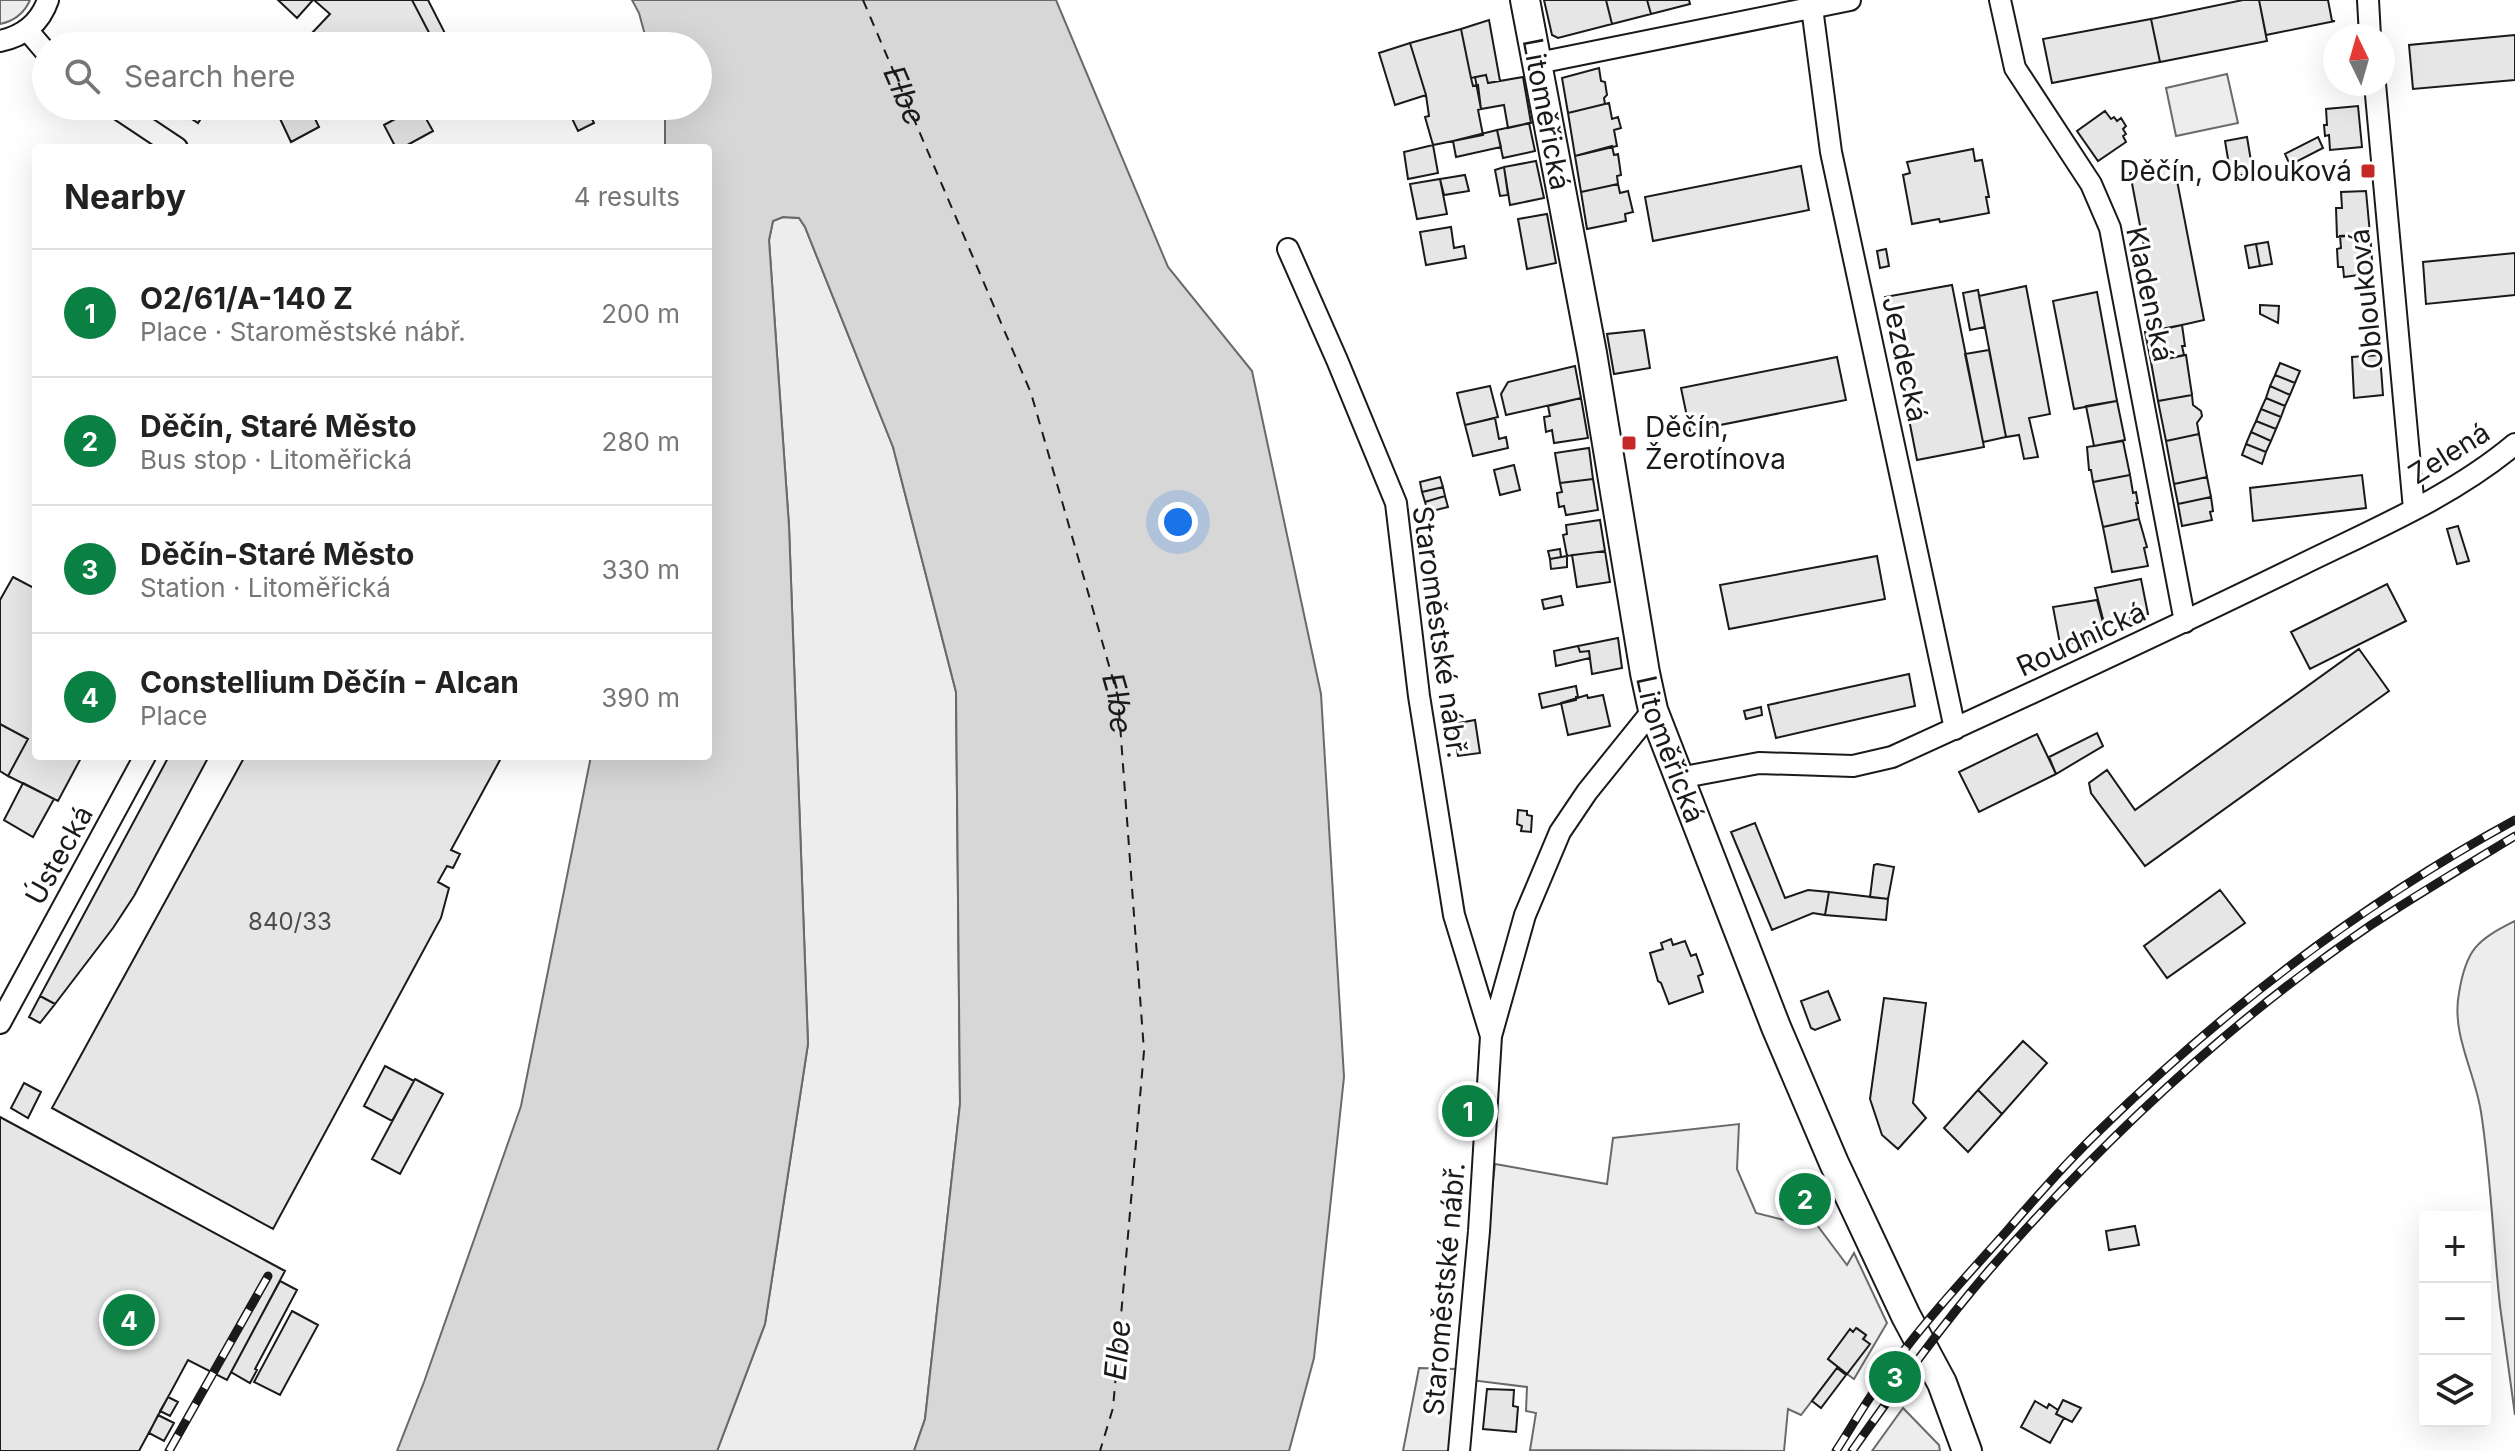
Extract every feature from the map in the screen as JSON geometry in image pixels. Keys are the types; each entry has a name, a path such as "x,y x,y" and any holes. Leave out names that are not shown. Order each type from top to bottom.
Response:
{"main road":[{"name":"Litoměřická","path":"1525,0 1592,353 1653,710 1776,1027 1834,1163 1906,1316 1942,1383 1967,1451"}],"street":[{"path":"0,41 28,31 40,18 48,0"},
{"path":"1538,63 1812,4 1850,0"},
{"name":"Kladenská","path":"2000,0 2015,68 2091,184 2110,228 2185,622"},
{"path":"2368,0 2369,24"},
{"name":"Jezdecká","path":"1812,4 1831,152 1955,729"},
{"path":"28,31 32,36"},
{"name":"Oblouková","path":"2376,96 2414,509"},
{"path":"135,120 171,144"},
{"name":"Staroměstské nábř.","path":"1288,249 1396,503 1419,696 1454,915 1491,1036"},
{"name":"Zelená","path":"2414,509 2492,464 2515,444"},
{"name":"Roudnická","path":"1679,778 1759,763 1853,766 1892,757 2185,622 2414,509"},
{"name":"Staroměstské nábř.","path":"1459,1451 1479,1231 1491,1036 1525,915 1560,832 1587,792 1653,710"},
{"name":"Ústecká","path":"0,1023 143,760"}],"shaded area":[{"path":"0,0 30,0 18,16 0,24"},
{"path":"2227,74 2238,123 2176,136 2166,88"},
{"path":"783,217 799,218 805,227 893,447 956,692 960,1104 925,1419 914,1451 717,1451 765,1324 808,1044 789,526 769,240 773,221"},
{"path":"2515,921 2515,1415 2500,1306 2481,1112 2461,1038 2457,1008 2465,966 2475,948 2491,934"},
{"path":"1739,1124 1737,1169 1756,1213 1784,1220 1814,1221 1847,1265 1854,1253 1887,1323 1854,1379 1847,1374 1866,1335 1857,1328 1853,1332 1850,1330 1828,1359 1838,1367 1801,1415 1788,1409 1784,1451 1530,1450 1536,1413 1526,1411 1527,1387 1470,1380 1495,1164 1607,1184 1613,1138"},
{"path":"1419,1368 1456,1369 1450,1451 1403,1451"},
{"path":"1903,1408 1939,1445 1940,1451 1872,1451"}],"water":[{"name":"Elbe","path":"632,0 1056,0 1168,267 1252,371 1321,694 1344,1077 1314,1358 1289,1451 914,1451 925,1419 960,1104 956,692 893,447 805,227 799,218 783,217 773,221 769,240 789,526 808,1044 765,1324 717,1451 397,1451 521,1106 590,760 712,760 712,144 665,144 665,120 712,120 712,32 644,32"}],"building":[{"path":"278,0 313,0 297,18"},
{"path":"314,0 412,0 429,32 313,32 330,14"},
{"path":"412,0 428,0 444,32 429,32"},
{"path":"1544,0 1606,0 1612,24 1558,38 1552,35"},
{"path":"1606,0 1647,0 1651,14 1612,24"},
{"path":"1647,0 1689,0 1690,4 1651,14"},
{"path":"2243,0 2259,0 2267,41 2160,62 2151,19"},
{"path":"2259,0 2328,0 2332,21 2335,21 2266,35"},
{"path":"2151,19 2160,62 2052,83 2043,39"},
{"path":"1489,20 1500,81 1488,83 1486,75 1471,78 1461,29"},
{"path":"1461,29 1473,86 1478,85 1481,109 1478,110 1483,135 1433,145 1425,117 1429,116 1426,95 1410,43"},
{"path":"2515,35 2515,80 2413,89 2409,45"},
{"path":"1410,43 1426,95 1395,105 1379,53"},
{"path":"1599,68 1601,81 1605,82 1605,104 1568,113 1562,78"},
{"path":"1486,75 1488,83 1523,77 1531,123 1508,128 1504,105 1481,109 1475,77"},
{"path":"1609,103 1612,119 1618,117 1621,128 1614,130 1617,146 1575,156 1568,113"},
{"path":"2358,106 2362,147 2330,150 2329,135 2325,136 2326,109"},
{"path":"2105,111 2111,119 2114,117 2117,121 2121,118 2126,126 2123,136 2126,142 2098,161 2077,131"},
{"path":"281,120 316,120 319,127 291,142"},
{"path":"393,120 427,120 433,131 409,144 394,144 384,125"},
{"path":"573,120 593,120 594,123 578,131"},
{"path":"1529,123 1535,151 1503,158 1497,130"},
{"path":"1497,130 1501,147 1456,157 1453,141"},
{"path":"2247,137 2253,173 2231,177 2225,141"},
{"path":"2318,137 2323,148 2290,165 2285,154"},
{"path":"1433,145 1438,173 1408,179 1404,152"},
{"path":"1612,146 1614,155 1618,154 1621,175 1617,176 1618,184 1581,192 1575,156"},
{"path":"1973,149 1975,161 1982,160 1989,213 1912,224 1903,175 1910,173 1907,162"},
{"path":"1536,161 1544,198 1510,205 1504,167"},
{"path":"2174,165 2204,320 2160,330 2130,173"},
{"path":"1801,166 1809,210 1653,241 1645,197"},
{"path":"1504,167 1508,195 1500,196 1495,170"},
{"path":"1465,175 1469,191 1444,195 1440,179"},
{"path":"1440,179 1447,214 1417,219 1410,184"},
{"path":"1618,184 1620,193 1628,191 1633,212 1625,214 1626,221 1587,229 1581,192"},
{"path":"2366,191 2370,234 2337,237 2336,208 2342,208 2341,192"},
{"path":"1547,214 1556,263 1527,269 1518,219"},
{"path":"1451,227 1454,248 1464,246 1466,258 1426,265 1420,232"},
{"path":"2370,234 2373,273 2344,277 2343,267 2338,267 2340,236"},
{"path":"2268,242 2272,264 2260,266 2256,244"},
{"path":"2256,244 2260,266 2249,268 2245,246"},
{"path":"1886,249 1889,266 1880,268 1877,251"},
{"path":"2515,253 2515,295 2426,304 2423,262"},
{"path":"1952,285 1984,447 1917,460 1885,297"},
{"path":"2026,286 2050,414 2029,418 2038,457 2024,459 2019,435 2006,437 1979,296"},
{"path":"1978,290 1985,327 1970,330 1963,293"},
{"path":"2097,292 2117,401 2074,409 2053,301"},
{"path":"2260,305 2279,306 2278,323 2260,314"},
{"path":"2182,325 2184,355 2151,362 2145,332"},
{"path":"1644,330 1650,368 1614,374 1607,334"},
{"path":"1989,350 2006,437 1983,442 1965,354"},
{"path":"2186,355 2192,395 2158,401 2151,362"},
{"path":"2380,355 2383,395 2354,398 2352,357"},
{"path":"1837,357 1846,400 1690,431 1681,388"},
{"path":"2280,363 2300,371 2295,383 2275,375"},
{"path":"1575,366 1581,398 1506,415 1501,394 1508,382"},
{"path":"2275,375 2295,383 2290,395 2270,386"},
{"path":"1490,386 1498,417 1465,425 1457,393"},
{"path":"2270,386 2290,395 2285,406 2266,398"},
{"path":"2192,395 2193,405 2202,416 2197,423 2199,434 2166,441 2158,401"},
{"path":"1581,398 1588,438 1554,443 1552,430 1546,432 1544,417 1550,416 1548,406"},
{"path":"2266,398 2285,406 2281,417 2261,409"},
{"path":"2117,401 2125,440 2094,446 2086,406"},
{"path":"2261,409 2281,417 2276,429 2256,421"},
{"path":"1495,418 1499,439 1506,437 1508,448 1473,456 1465,425"},
{"path":"2256,421 2276,429 2271,441 2251,432"},
{"path":"2251,432 2271,441 2266,452 2246,444"},
{"path":"2199,434 2207,477 2174,484 2166,441"},
{"path":"2123,441 2130,475 2093,482 2087,447"},
{"path":"2246,444 2266,452 2262,464 2242,455"},
{"path":"1589,448 1593,479 1560,483 1555,453"},
{"path":"1514,465 1520,490 1500,495 1494,470"},
{"path":"2130,475 2133,493 2136,492 2139,519 2103,527 2093,482"},
{"path":"2362,475 2366,508 2253,521 2250,488"},
{"path":"1440,477 1443,487 1422,492 1420,482"},
{"path":"2207,477 2211,497 2178,504 2174,484"},
{"path":"1593,479 1598,510 1566,515 1564,506 1559,507 1557,493 1562,492 1560,483"},
{"path":"1443,487 1445,496 1425,502 1422,492"},
{"path":"1445,496 1448,507 1428,512 1425,502"},
{"path":"2211,497 2212,520 2182,526 2178,504"},
{"path":"2139,519 2147,547 2144,548 2148,566 2112,572 2103,527"},
{"path":"1600,520 1605,551 1567,556 1563,535 1567,534 1566,525"},
{"path":"2458,526 2469,561 2457,564 2447,529"},
{"path":"1560,549 1561,557 1550,559 1548,551"},
{"path":"1605,551 1610,582 1577,587 1572,555"},
{"path":"1567,556 1567,567 1551,569 1550,559"},
{"path":"1877,556 1885,599 1729,629 1720,585"},
{"path":"13,577 32,587 32,760 80,760 58,801 8,776 28,739 0,724 0,600"},
{"path":"2141,579 2148,614 2130,618 2131,621 2104,623 2095,588"},
{"path":"2387,584 2406,621 2310,669 2291,632"},
{"path":"1561,596 1563,605 1544,609 1542,600"},
{"path":"2097,600 2106,634 2088,638 2089,641 2060,644 2053,607"},
{"path":"1618,638 1622,668 1592,674 1589,651 1580,652 1578,646"},
{"path":"1578,646 1580,652 1589,651 1590,658 1556,666 1554,651"},
{"path":"2359,649 2389,691 2145,866 2091,793 2089,783 2107,770 2135,810"},
{"path":"1909,674 1915,706 1776,738 1768,705"},
{"path":"1576,686 1576,700 1542,708 1539,694"},
{"path":"1587,695 1588,698 1603,695 1610,726 1568,735 1561,703"},
{"path":"1761,707 1762,715 1746,719 1744,711"},
{"path":"1475,720 1480,753 1458,756 1453,724"},
{"path":"0,724 28,739 8,776 0,771"},
{"path":"2097,733 2103,746 2056,774 2049,757"},
{"path":"2037,734 2056,774 1979,812 1959,772"},
{"path":"167,760 207,760 134,896 113,928 55,1004 40,996"},
{"path":"243,760 500,760 451,850 460,854 453,868 447,866 438,882 449,888 441,918 273,1229 52,1108"},
{"path":"23,783 54,799 33,837 4,820"},
{"path":"1518,810 1527,811 1527,815 1532,816 1531,832 1521,831 1522,826 1517,824"},
{"path":"1755,823 1785,898 1808,890 1829,892 1825,915 1813,913 1772,930 1731,832"},
{"path":"1874,865 1894,867 1888,899 1870,897"},
{"path":"2220,890 2245,923 2167,978 2144,946"},
{"path":"1829,892 1888,899 1886,920 1825,915"},
{"path":"1671,939 1673,945 1685,941 1691,956 1696,954 1703,974 1698,976 1703,992 1669,1004 1650,953 1663,949 1661,943"},
{"path":"1828,991 1840,1020 1815,1030 1811,1028 1801,1001"},
{"path":"40,996 55,1004 40,1023 29,1017"},
{"path":"1884,998 1926,1003 1913,1103 1926,1118 1898,1149 1882,1135 1870,1099"},
{"path":"2023,1041 2047,1063 2002,1114 1978,1090"},
{"path":"385,1066 414,1081 392,1121 364,1106"},
{"path":"415,1079 443,1094 400,1174 372,1159"},
{"path":"24,1083 41,1092 28,1118 11,1108"},
{"path":"1978,1090 2002,1114 1968,1152 1944,1128"},
{"path":"1461,1098 1473,1100 1476,1106 1475,1118 1470,1122 1459,1121"},
{"path":"0,1117 285,1271 227,1380 188,1360 139,1451 0,1451"},
{"path":"2135,1226 2139,1245 2109,1250 2106,1231"},
{"path":"280,1281 297,1290 250,1383 231,1372"},
{"path":"292,1311 318,1325 280,1395 254,1382"},
{"path":"1856,1328 1866,1335 1863,1339 1870,1344 1847,1374 1828,1359 1850,1329 1853,1332"},
{"path":"1837,1368 1846,1375 1821,1408 1812,1401"},
{"path":"1487,1389 1514,1390 1513,1406 1518,1407 1516,1432 1483,1429"},
{"path":"168,1397 178,1402 170,1416 160,1411"},
{"path":"2063,1400 2081,1408 2072,1422 2056,1414"},
{"path":"2035,1401 2047,1408 2049,1404 2058,1410 2056,1414 2064,1418 2050,1443 2021,1427"},
{"path":"158,1415 174,1423 164,1441 149,1433"}],"ferry route":[{"path":"863,0 1031,393 1118,697 1144,1051 1113,1408 1100,1451"}],"railway":[{"path":"1836,1451 1890,1369 1938,1309 2064,1167 2147,1086 2246,1001 2350,922 2515,820"},
{"path":"1852,1451 1902,1381 1991,1268 2078,1174 2170,1084 2319,962 2389,913 2515,836"},
{"path":"169,1451 268,1276"}],"place":[{"name":"Děčín, Oblouková","path":"2368,171"},
{"name":"Děčín, Žerotínova","path":"1629,443"},
{"name":"O2/61/A-140 Z","path":"1468,1111"},
{"name":"Děčín, Staré Město","path":"1805,1199"},
{"name":"Constellium Děčín - Alcan","path":"129,1320"},
{"name":"Děčín-Staré Město","path":"1895,1377"}]}
